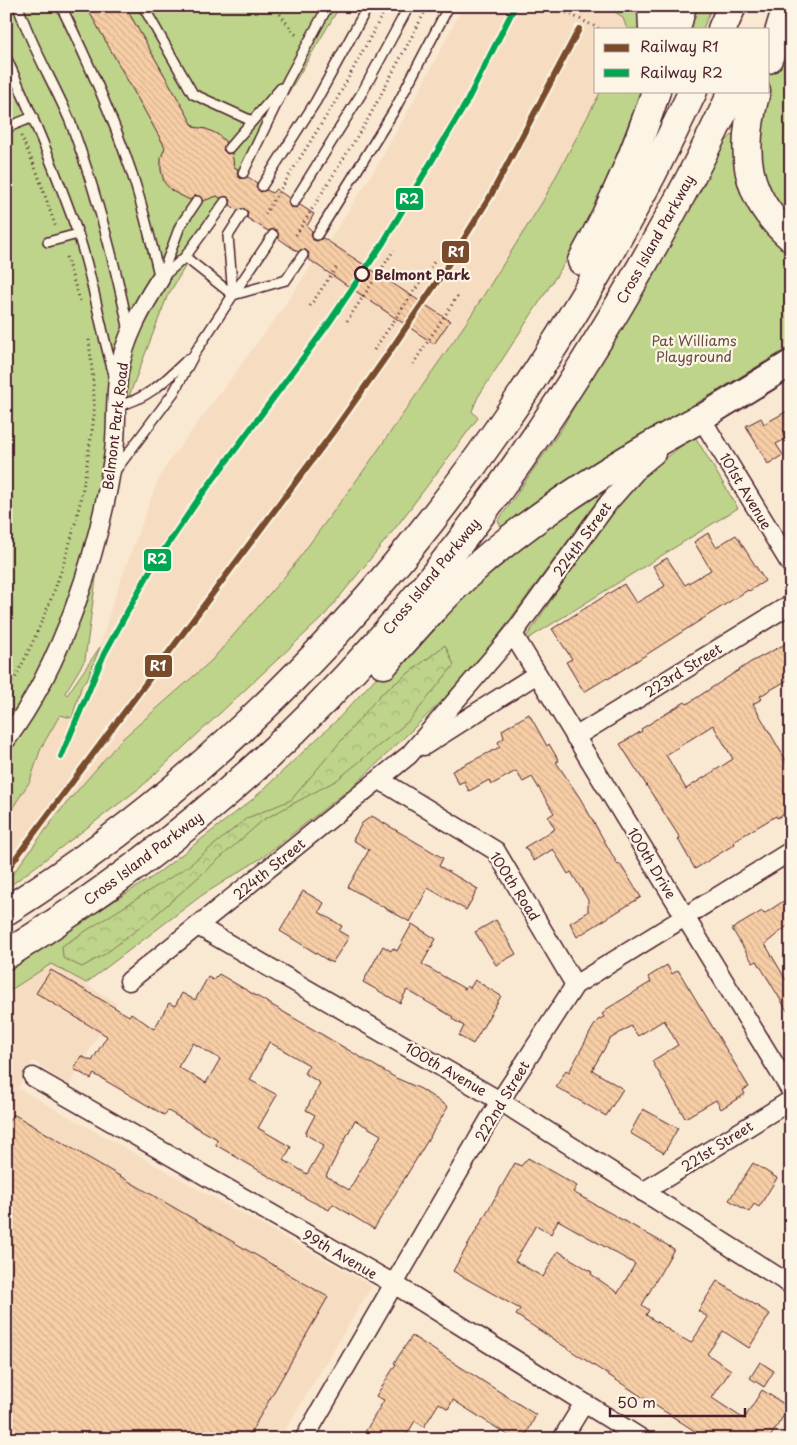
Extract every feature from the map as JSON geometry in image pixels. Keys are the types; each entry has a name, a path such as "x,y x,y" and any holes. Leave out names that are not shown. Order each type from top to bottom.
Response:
{"highway":[{"path":"652,6 653,28"},
{"path":"676,28 682,6"},
{"path":"722,28 732,6"},
{"path":"761,28 770,6"},
{"path":"770,54 787,6"},
{"path":"6,911 81,862 132,824 239,733 356,613 444,505 518,398 588,288 653,172 693,92"},
{"name":"Cross Island Parkway","path":"6,955 48,929 178,834 258,765 334,690 382,637 440,568 503,484 564,396 620,304 672,211 732,92"},
{"path":"756,92 747,132 747,164 750,178 755,192 770,218 791,237"},
{"path":"444,505 534,342 592,244 635,150 655,93"},
{"path":"258,765 352,697 438,604 511,539 628,456 700,418"}],"street":[{"name":"Belmont Park Road","path":"6,740 38,687 75,606 96,539 110,476 116,439 119,372 130,336 160,279"},
{"name":"224th Street","path":"409,755 513,634 622,486 639,468 700,418 791,363"},
{"name":"101st Avenue","path":"700,418 791,565"},
{"name":"223rd Street","path":"575,737 791,604"},
{"name":"100th Drive","path":"513,634 791,1091"},
{"name":"224th Street","path":"129,981 409,755 537,674"},
{"name":"100th Road","path":"380,780 496,851 575,984"},
{"name":"222nd Street","path":"304,1439 500,1101 575,984 791,851"},
{"name":"100th Avenue","path":"198,926 500,1101 791,1285"},
{"name":"99th Avenue","path":"33,1077 394,1284 642,1439"},
{"name":"221st Street","path":"643,1192 791,1100"},
{"path":"562,1439 584,1403"}],"lane":[{"path":"18,6 69,119 86,166 109,241 130,336"},
{"path":"61,6 88,63 131,169 160,279"},
{"path":"143,6 193,94 252,120"},
{"path":"243,173 288,80 328,6"},
{"path":"262,186 316,101 368,6"},
{"path":"294,202 350,112 409,6"},
{"path":"317,234 395,109 449,6"},
{"path":"6,57 33,118 78,234 96,298 103,338 118,387"},
{"path":"229,148 288,80"},
{"path":"6,128 33,118"},
{"path":"160,279 180,226 197,201"},
{"path":"160,279 185,257 225,202"},
{"path":"233,295 228,236 242,214"},
{"path":"48,242 78,234"},
{"path":"110,476 174,392 196,351 274,235"},
{"path":"233,295 286,280 303,256"},
{"path":"185,257 233,295"},
{"path":"117,406 132,402 155,390 196,351"}],"path":[{"path":"274,6 294,33 309,43"},
{"path":"265,214 337,99 387,6"},
{"path":"296,235 394,73 428,6"},
{"path":"553,6 562,8 598,28"},
{"path":"6,102 12,114"},
{"path":"20,133 37,172 57,230"},
{"path":"347,321 394,250"},
{"path":"66,257 83,309"},
{"path":"374,350 434,262"},
{"path":"310,306 338,265"},
{"path":"413,364 459,294"},
{"path":"6,695 32,647 47,610 82,501 94,415 89,335"}],"shaded area":[{"path":"463,6 608,6 623,18 627,28 594,28 594,92 601,92 583,128 543,201 468,320 367,466 291,569 211,661 122,739 59,812 6,883 6,818 30,781 41,748 60,715 72,717 82,684 100,647 112,604 157,482 167,464 277,316 337,228 378,164 419,91"},
{"path":"51,963 117,1003 69,1086 33,1061 18,1088 372,1286 280,1439 6,1439 6,993"}],"green space":[{"path":"6,6 340,6 167,297 116,430 85,660 65,693 67,695 100,647 87,680 82,684 72,718 60,715 41,748 30,781 6,818"},
{"path":"608,6 642,6 646,28 627,28 623,18"},
{"path":"693,6 712,6 703,28 686,28"},
{"path":"791,17 791,222 773,205 756,166 768,92 770,92 770,69"},
{"path":"600,92 641,92 614,162 579,241 478,397 472,411 478,418 397,526 324,616 141,787 6,889 6,883 59,812 122,739 211,661 291,569 367,466 468,320 543,201"},
{"name":"Pat Williams Playground","path":"741,126 791,248 791,346 674,417 504,531 498,521 562,428 724,143"},
{"path":"694,435 738,508 523,642 606,518 646,475"},
{"path":"616,475 492,644 445,698 357,783 263,857 201,896 86,983 51,964 6,993 6,969 154,876 253,799 337,720 428,621 539,523"},
{"path":"445,645 454,665 410,720 337,780 263,820 151,919 105,954 82,967 63,958 62,946 187,867 247,818 291,800 380,695"}],"building":[{"path":"86,6 125,6 194,127 206,129 217,134 226,142 223,150 227,154 232,153 234,167 238,169 237,174 240,178 248,177 257,183 256,188 261,192 267,190 272,193 276,189 289,198 290,207 296,208 300,205 314,214 307,226 312,231 313,240 317,241 323,238 450,321 434,344 308,259 309,253 306,250 298,252 278,238 277,230 268,231 247,218 248,212 245,209 237,210 230,205 231,200 228,197 220,198 217,196 203,201 197,195 190,200 172,191 164,182 161,170 161,158 165,147"},
{"path":"791,409 791,436 776,444 783,455 768,464 746,426 761,418 764,424"},
{"path":"708,533 716,547 736,535 765,581 584,692 566,662 572,659 552,629 624,584 636,603 665,586 653,566 667,558 685,585 711,570 694,542"},
{"path":"791,641 791,678 760,696 762,699 753,704 791,769 791,810 777,818 776,816 734,841 735,844 695,869 678,839 680,838 620,744 685,702 687,704 751,662","holes":["713,725 733,759 686,789 666,755"]},
{"path":"529,714 547,746 549,744 559,761 556,762 580,798 618,865 620,864 641,897 577,937 570,923 588,912 588,900 571,872 568,874 553,849 534,861 525,847 555,829 548,817 554,813 532,777 523,782 516,771 491,785 489,780 469,791 464,781 459,784 452,771 500,747 498,742 504,738 502,730"},
{"path":"372,816 443,858 439,866 478,889 466,910 428,888 410,922 348,887 369,850 353,840 362,823"},
{"path":"303,891 324,903 319,912 342,926 339,931 349,937 332,963 280,931"},
{"path":"791,896 791,923 765,944 786,980 791,977 791,1017 757,961 753,963 732,929 762,911 764,914"},
{"path":"496,920 516,954 496,965 475,932"},
{"path":"412,924 436,939 422,964 465,989 467,986 470,988 475,980 501,996 473,1044 459,1036 464,1026 452,1019 453,1017 407,990 400,1003 363,982 383,946 391,951 393,948 397,951"},
{"path":"667,965 672,974 678,970 749,1087 743,1090 745,1094 721,1109 716,1100 685,1118 652,1061 678,1045 664,1020 638,1036 631,1026 610,1039 592,1070 623,1089 606,1116 556,1087 566,1070 569,1072 598,1020 604,1017 602,1014 605,1010 651,982 648,977"},
{"path":"51,970 129,1016 131,1013 154,1029 169,1003 175,1006 182,993 195,1000 208,977 213,980 219,974 396,1078 421,1089 448,1107 374,1229 333,1204 329,1210 309,1200 216,1145 217,1139 168,1111 164,1115 94,1074 91,1079 74,1069 81,1056 92,1061 107,1036 36,993","holes":["269,1042 309,1065 304,1073 320,1083 306,1110 315,1115 305,1134 324,1145 307,1174 284,1160 291,1147 258,1128 277,1095 250,1080","193,1043 220,1059 206,1083 178,1067","355,1120 381,1135 349,1190 326,1176"]},
{"path":"643,1109 678,1128 664,1153 630,1133"},
{"path":"13,1114 328,1297 247,1439 6,1439 6,1126"},
{"path":"528,1158 577,1186 573,1192 674,1249 642,1305 649,1310 646,1315 672,1332 691,1343 708,1317 698,1311 717,1281 770,1314 749,1348 723,1331 707,1354 731,1370 712,1398 744,1419 762,1390 789,1407 769,1439 707,1439 516,1315 520,1309 453,1271 515,1163 521,1166","holes":["558,1220 635,1264 618,1293 591,1274 592,1272 558,1251 543,1277 515,1261 536,1225 551,1234"]},
{"path":"753,1163 777,1178 759,1207 754,1204 749,1212 729,1200"},
{"path":"412,1336 536,1415 524,1439 514,1439 453,1400 448,1409 439,1403 424,1427 415,1421 404,1439 361,1439 384,1400 376,1396 396,1364 394,1363"},
{"path":"760,1362 774,1371 764,1387 750,1378"}],"rail line":[{"name":"R2","path":"61,757 104,654 151,569 200,497 326,327 383,243 465,105 515,6"},
{"name":"R1","path":"6,871 333,432 388,354 441,276 491,195 579,29"}],"place":[{"name":"Belmont Park","path":"362,274"}]}
